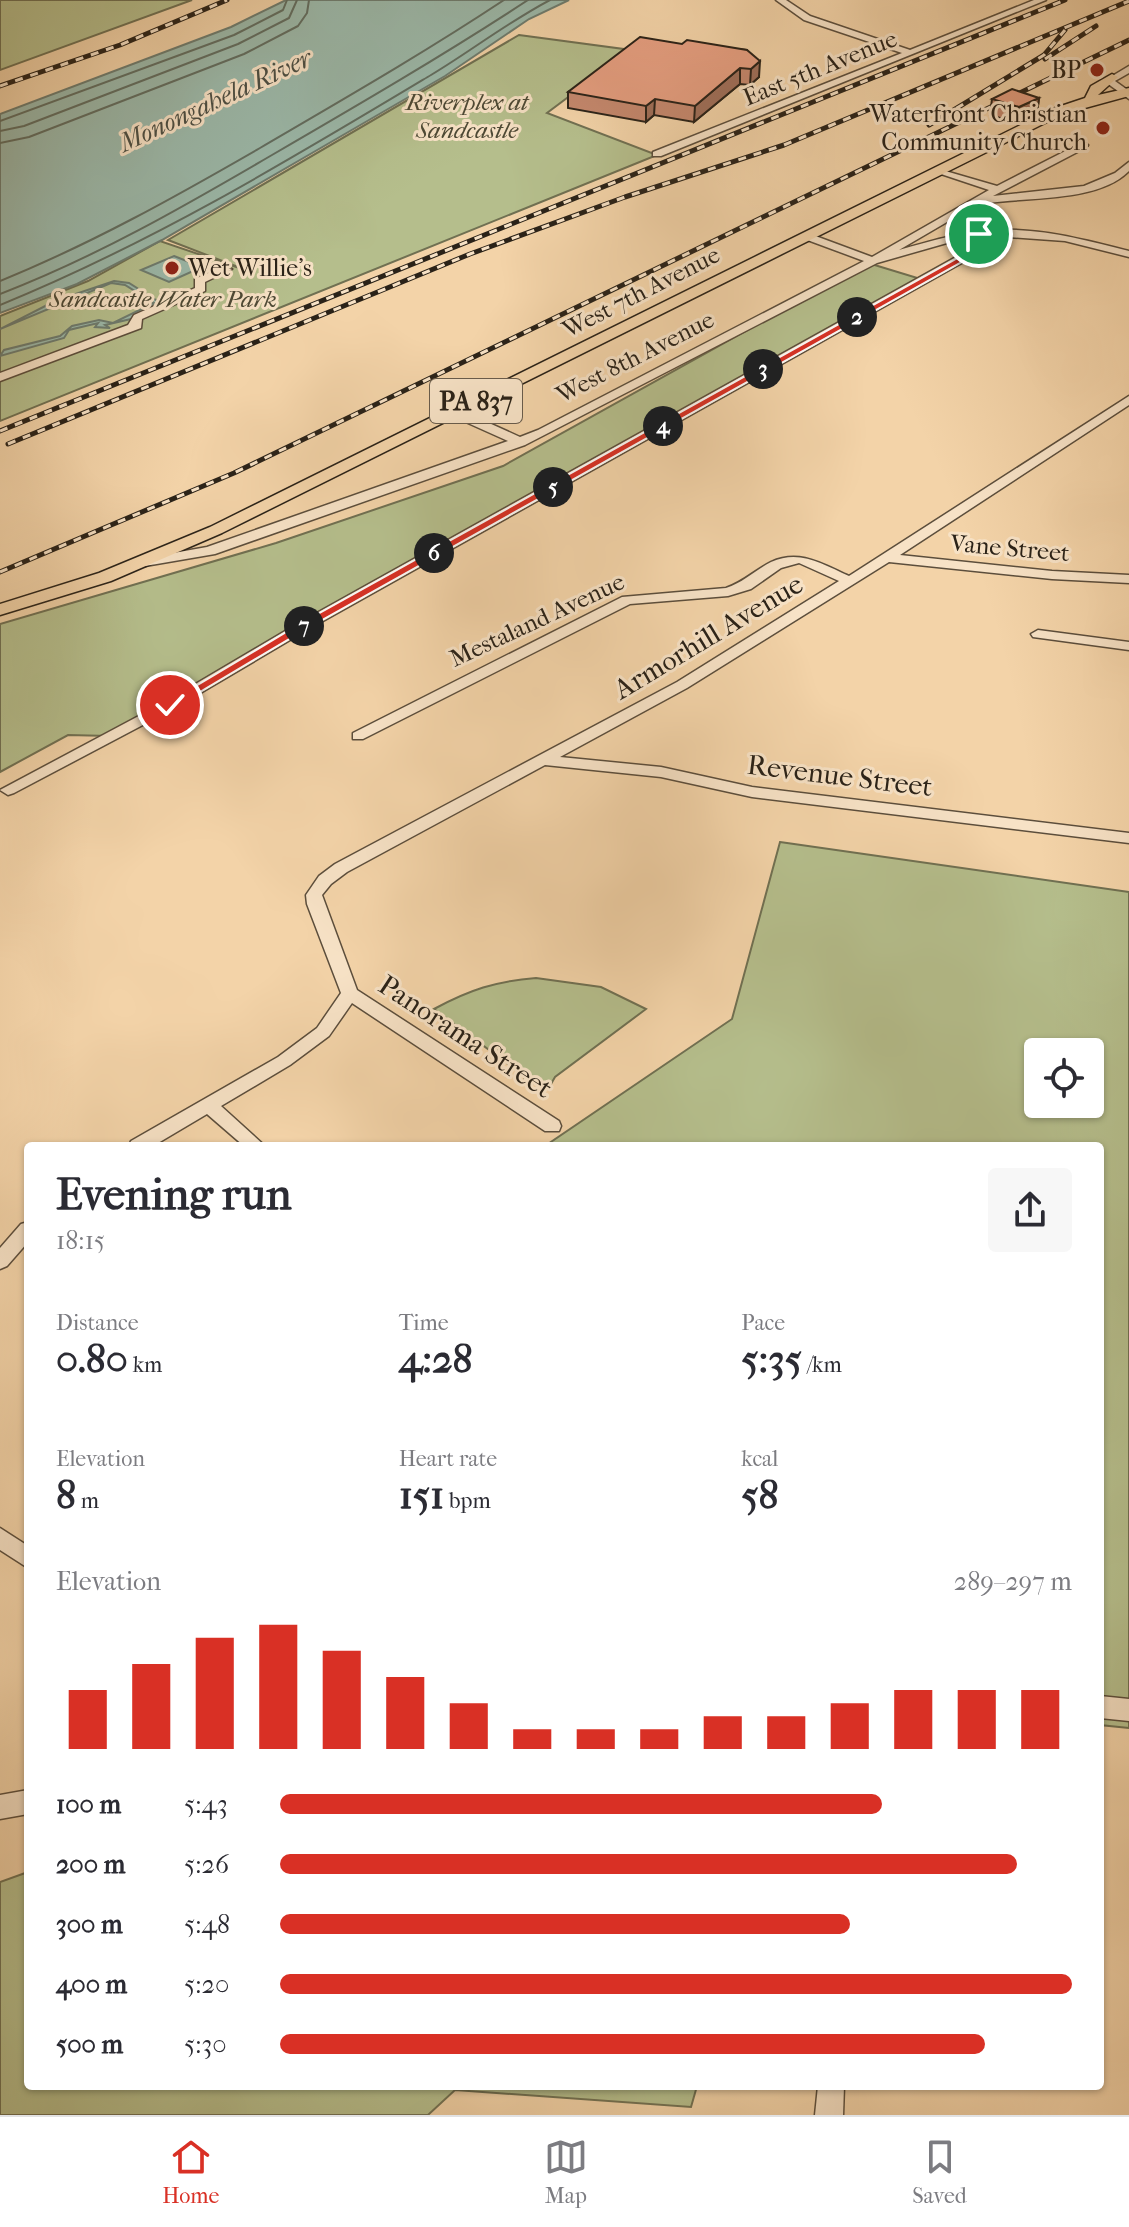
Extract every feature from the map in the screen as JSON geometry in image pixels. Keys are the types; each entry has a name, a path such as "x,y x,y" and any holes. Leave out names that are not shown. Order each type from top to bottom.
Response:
{"main road":[{"path":"1090,100 1095,88 1112,77"},
{"name":"West 7th Avenue","path":"145,562 1059,111 1090,100 1127,94"},
{"name":"West 8th Avenue","path":"0,610 145,562"}],"street":[{"path":"780,0 807,18 911,53"},
{"name":"East 5th Avenue","path":"657,154 1042,0"},
{"path":"855,34 909,41 948,38"},
{"path":"1112,77 1129,69"},
{"name":"West 7th Avenue","path":"1112,77 1111,85 1127,94"},
{"name":"West 8th Avenue","path":"145,562 210,551 521,442 873,261 964,207 1083,145"},
{"path":"939,170 997,189"},
{"path":"964,207 1000,197 1089,188 1127,170"},
{"path":"806,236 873,261 946,240 1007,233 1065,238 1129,254"},
{"path":"8,790 170,705 316,619 1007,233"},
{"path":"0,377 137,326 133,324 138,317 201,289 199,281 226,269"},
{"name":"Armorhill Avenue","path":"315,904 314,895 325,880 341,868 682,685 887,558 1129,400"},
{"path":"454,412 521,442"},
{"name":"Vane Street","path":"887,558 1052,575 1129,579"},
{"name":"Mestaland Avenue","path":"358,736 627,600 728,592 746,586 788,560 811,562 850,581"},
{"path":"1038,634 1129,646"},
{"name":"Revenue Street","path":"545,760 661,772 752,792 1129,838"},
{"name":"Panorama Street","path":"315,904 350,993 552,1126"},
{"path":"145,1142 323,1032 350,993"},
{"path":"208,1105 251,1142"},
{"path":"0,1261 24,1234"},
{"path":"0,1538 24,1555"},
{"path":"1104,1707 1129,1710"},
{"path":"0,1807 24,1803"},
{"path":"829,2115 831,2090"}],"green space":[{"path":"0,0 192,0 0,70"},
{"path":"519,35 631,50 547,113 657,155 0,421 0,316 88,281 160,241 251,272 168,240"},
{"path":"868,263 924,280 110,736 68,735 0,772 0,624 276,543 503,466"},
{"path":"780,842 1129,892 1129,1728 1104,1725 1104,1142 551,1142 732,1019"},
{"path":"536,978 601,987 646,1009 555,1077 551,1084 525,1084 524,1076 434,1009 483,988"},
{"path":"24,1873 24,2090 455,2090 428,2115 0,2115 0,1882"},
{"path":"455,2090 696,2090 691,2107"}],"water":[{"name":"Monongahela River","path":"286,0 569,0 529,19 445,76 162,240 77,284 0,313 0,114 231,27"},
{"name":"Wet Willie's","path":"174,256 202,267 169,282 141,270"},
{"path":"114,281 129,283 159,302 131,319 105,325 110,328 95,327 98,323 69,330 64,338 0,356 4,350 60,336 72,326 99,320 113,323 154,303 125,285 111,283 0,329 55,301"}],"building":[{"path":"640,37 682,44 687,40 747,50 760,61 751,69 740,68 695,106 655,99 646,106 568,92"},
{"path":"1012,89 1039,98 1019,107 992,99"}],"railway":[{"path":"0,86 120,45 227,0"},
{"path":"0,431 1065,0"},
{"path":"8,444 470,254 625,197 784,145 1129,1"},
{"path":"1045,59 1096,26"},
{"path":"929,125 1044,55 1065,30"},
{"path":"0,572 234,473 1129,40"}],"place":[{"name":"BP","path":"1097,70"},
{"name":"Waterfront Christian Community Church","path":"1103,128"},
{"name":"Wet Willie's","path":"172,268"}],"route":[{"path":"170,705 302,627 1007,233 979,234"}],"park label":[{"name":"Riverplex at Sandcastle","path":"467,116"},
{"name":"Sandcastle Water Park","path":"163,299"}]}
